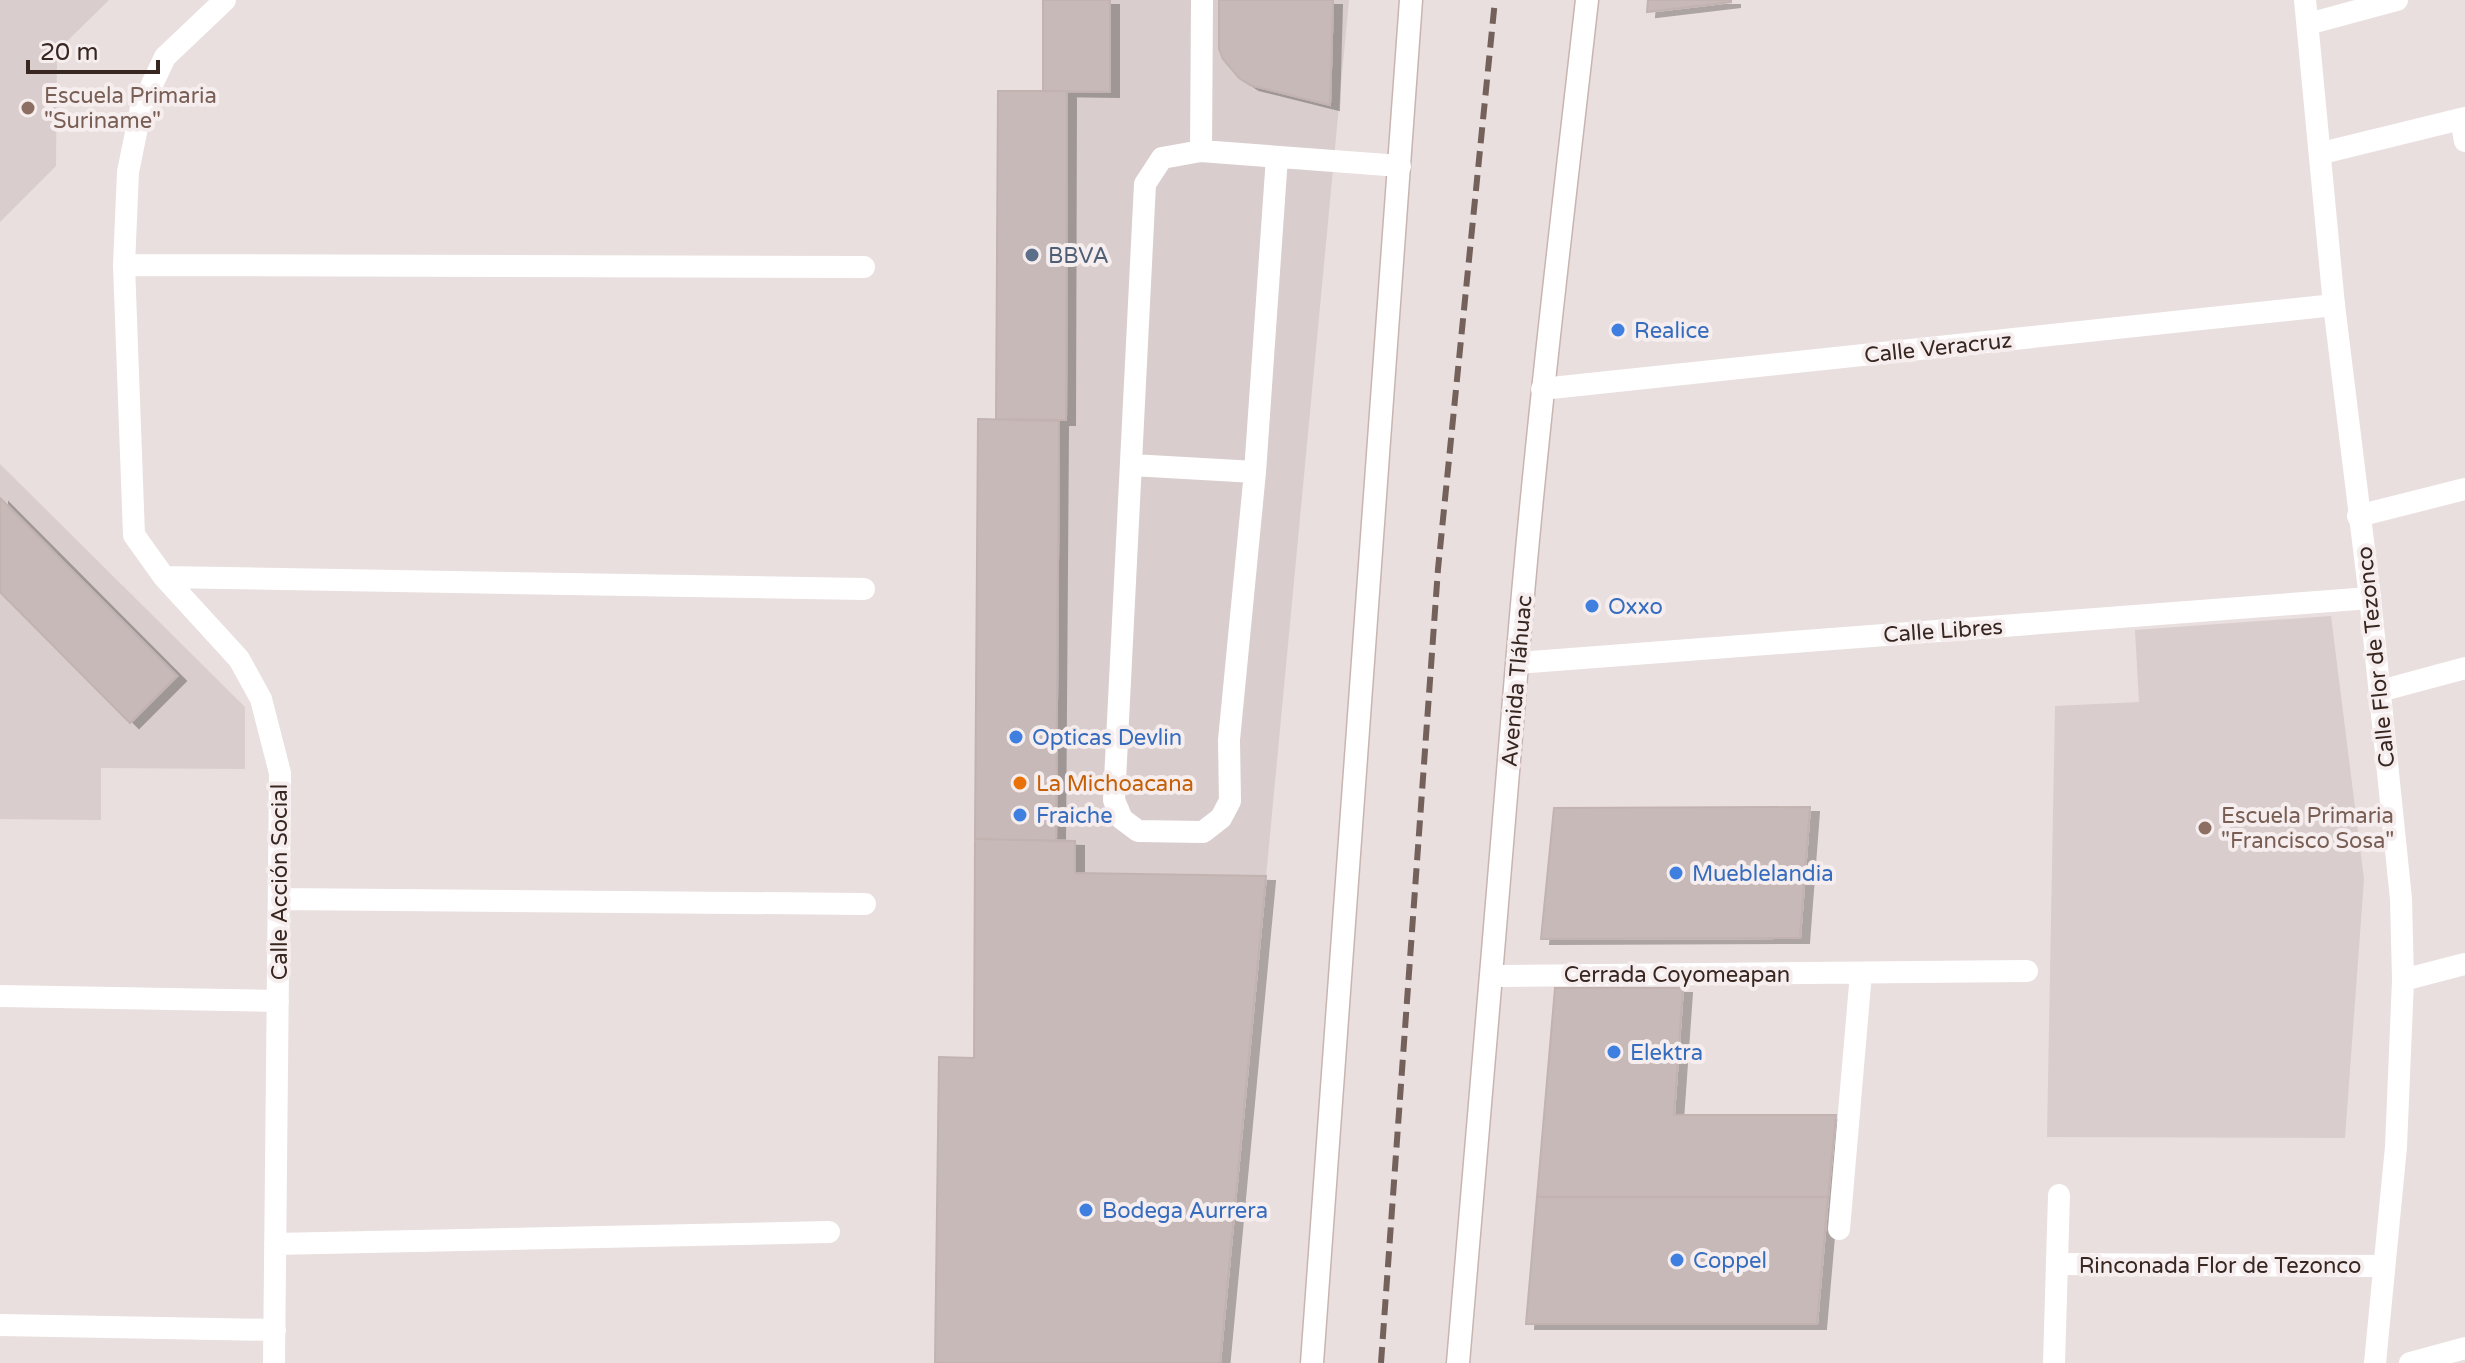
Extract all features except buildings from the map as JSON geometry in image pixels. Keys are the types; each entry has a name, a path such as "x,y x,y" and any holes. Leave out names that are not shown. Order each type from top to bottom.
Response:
{"street":[{"name":"Calle Acción Social","path":"225,0 165,57 141,108 128,172 124,265 134,535 164,577 239,659 261,699 280,773 274,1363"},
{"path":"1201,151 1202,0"},
{"path":"1312,1363 1411,0"},
{"name":"Avenida Tláhuac","path":"1458,1363 1542,389 1587,0"},
{"name":"Calle Flor de Tezonco","path":"2305,0 2322,153 2334,305 2370,598 2401,899 2403,980 2396,1147 2375,1363"},
{"path":"2308,24 2397,0"},
{"path":"2322,153 2464,126"},
{"path":"1277,157 1255,472 1229,740 1230,801 1221,818 1203,832 1138,831 1122,819 1114,800 1145,184 1162,158 1201,151 1400,166"},
{"path":"124,265 864,267"},
{"name":"Calle Veracruz","path":"1542,389 2334,305"},
{"path":"1132,465 1255,472"},
{"path":"2358,516 2465,489"},
{"path":"164,577 864,589"},
{"name":"Calle Libres","path":"1517,663 2370,598"},
{"path":"2380,691 2465,668"},
{"path":"279,899 865,904"},
{"path":"2403,980 2465,964"},
{"name":"Cerrada Coyomeapan","path":"1493,976 2027,971"},
{"path":"1839,1229 1861,973"},
{"path":"0,996 278,1001"},
{"path":"2054,1363 2059,1195"},
{"path":"275,1244 829,1232"},
{"name":"Rinconada Flor de Tezonco","path":"2057,1264 2383,1266"},
{"path":"0,1325 275,1330"},
{"path":"2410,1363 2465,1348"}],"shaded area":[{"name":"Escuela Primaria \"Suriname\"","path":"0,0 109,0 57,51 56,166 0,222"},
{"path":"1043,0 1349,0 1220,1363 935,1363 939,1057 974,1057 978,419 996,419 998,91 1043,91"},
{"path":"0,464 245,707 245,769 101,768 101,820 0,819"},
{"name":"Escuela Primaria \"Francisco Sosa\"","path":"2331,616 2364,879 2345,1138 2047,1137 2055,706 2139,702 2135,630"}],"railway":[{"path":"1381,1363 1438,569 1495,0"}],"place":[{"name":"Escuela Primaria \"Suriname\"","path":"28,108"},
{"name":"BBVA","path":"1032,255"},
{"name":"Realice","path":"1618,330"},
{"name":"Oxxo","path":"1592,606"},
{"name":"Opticas Devlin","path":"1016,737"},
{"name":"La Michoacana","path":"1020,783"},
{"name":"Fraiche","path":"1020,815"},
{"name":"Escuela Primaria \"Francisco Sosa\"","path":"2205,828"},
{"name":"Mueblelandia","path":"1676,873"},
{"name":"Elektra","path":"1614,1052"},
{"name":"Bodega Aurrera","path":"1086,1210"},
{"name":"Coppel","path":"1677,1260"}]}
